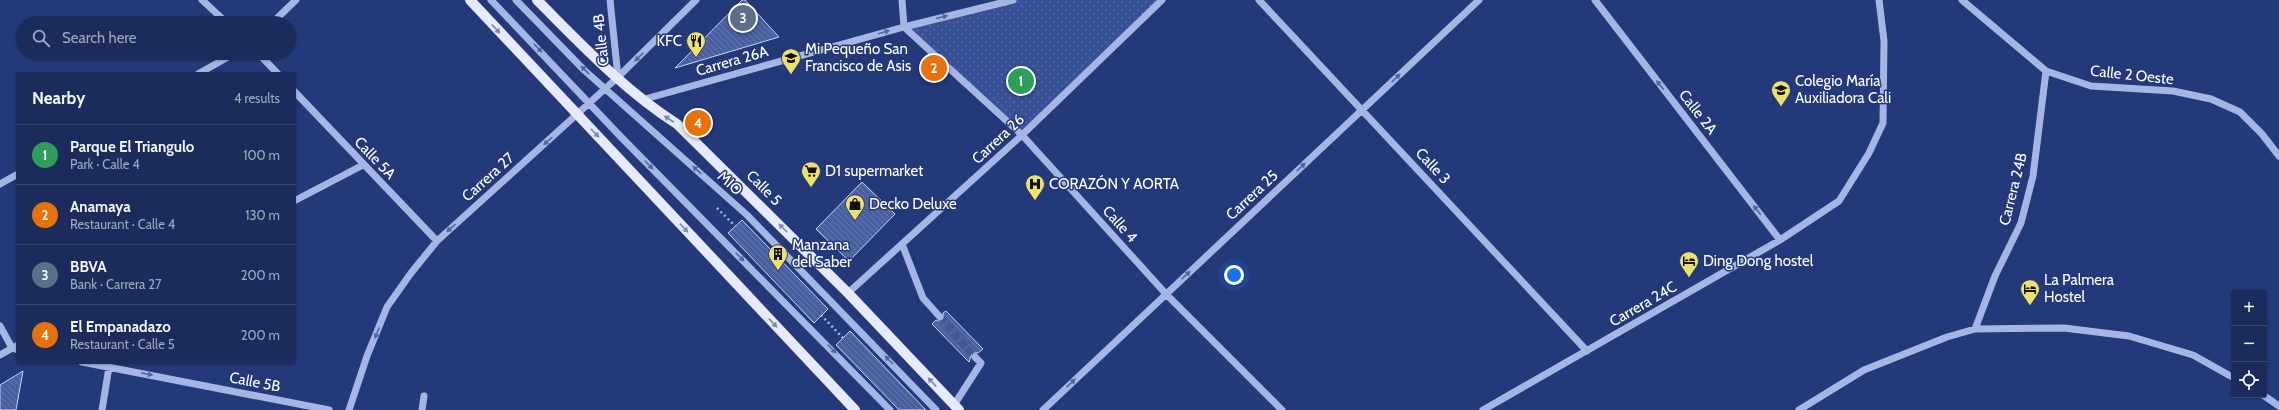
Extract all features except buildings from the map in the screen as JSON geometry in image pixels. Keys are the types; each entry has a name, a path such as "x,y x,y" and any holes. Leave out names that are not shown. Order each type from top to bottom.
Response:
{"main road":[{"path":"470,0 854,410"},
{"name":"Calle 5","path":"537,0 596,59 678,124 848,293 956,408"}],"street":[{"path":"202,0 219,16"},
{"path":"279,16 296,0"},
{"path":"491,0 890,410"},
{"name":"MIO","path":"516,0 605,89 747,215 936,410"},
{"name":"Calle 4B","path":"610,0 618,77"},
{"name":"Carrera 27","path":"349,410 367,356 387,307 411,273 437,241 618,77 696,0"},
{"path":"902,0 904,27"},
{"name":"Carrera 26A","path":"645,99 904,27 1013,0"},
{"name":"Carrera 26","path":"848,293 1022,135 1162,0"},
{"name":"Calle 3","path":"1259,0 1363,109 1587,351"},
{"name":"Carrera 25","path":"1043,410 1479,0"},
{"name":"Calle 2A","path":"1595,0 1780,240"},
{"name":"Carrera 24C","path":"1483,410 1780,240 1839,201 1870,153 1883,123 1884,41 1879,0"},
{"name":"Calle 2 Oeste","path":"1962,0 2046,71 2091,86 2173,91 2211,99 2240,112 2262,134 2279,156"},
{"name":"Calle 4","path":"904,27 1022,135 1166,294 1282,410"},
{"path":"202,72 223,60"},
{"path":"265,60 276,72"},
{"name":"Carrera 24B","path":"1975,329 1995,276 2021,223 2032,176 2046,71"},
{"name":"Calle 5A","path":"296,93 437,241"},
{"path":"296,200 363,165"},
{"path":"0,184 16,175"},
{"path":"902,244 923,298 940,317"},
{"path":"0,326 16,348 0,355"},
{"path":"1799,410 1864,370 1947,337 1975,329 2064,328 2129,336 2193,355 2231,376"},
{"path":"956,408 981,363 975,357"},
{"name":"Calle 5B","path":"93,364 329,410"},
{"path":"102,410 109,367"},
{"path":"422,410 424,396"},
{"path":"2267,398 2279,406"}],"path":[{"path":"821,316 843,338"}],"shaded area":[{"path":"1013,0 1162,0 1022,135 904,27"}],"tunnel":[{"path":"940,317 975,357"}],"place":[{"name":"BBVA","path":"743,18"},
{"name":"KFC","path":"696,58"},
{"name":"Anamaya","path":"934,68"},
{"name":"Mi Pequeño San Francisco de Asis","path":"791,75"},
{"name":"Parque El Triangulo","path":"1021,81"},
{"name":"Colegio María Auxiliadora Cali","path":"1781,107"},
{"name":"El Empanadazo","path":"698,123"},
{"name":"D1 supermarket","path":"811,188"},
{"name":"CORAZÓN Y AORTA","path":"1035,201"},
{"name":"Decko Deluxe","path":"855,221"},
{"name":"Manzana del Saber","path":"778,271"},
{"name":"Ding Dong hostel","path":"1689,278"},
{"name":"La Palmera Hostel","path":"2030,306"}]}
